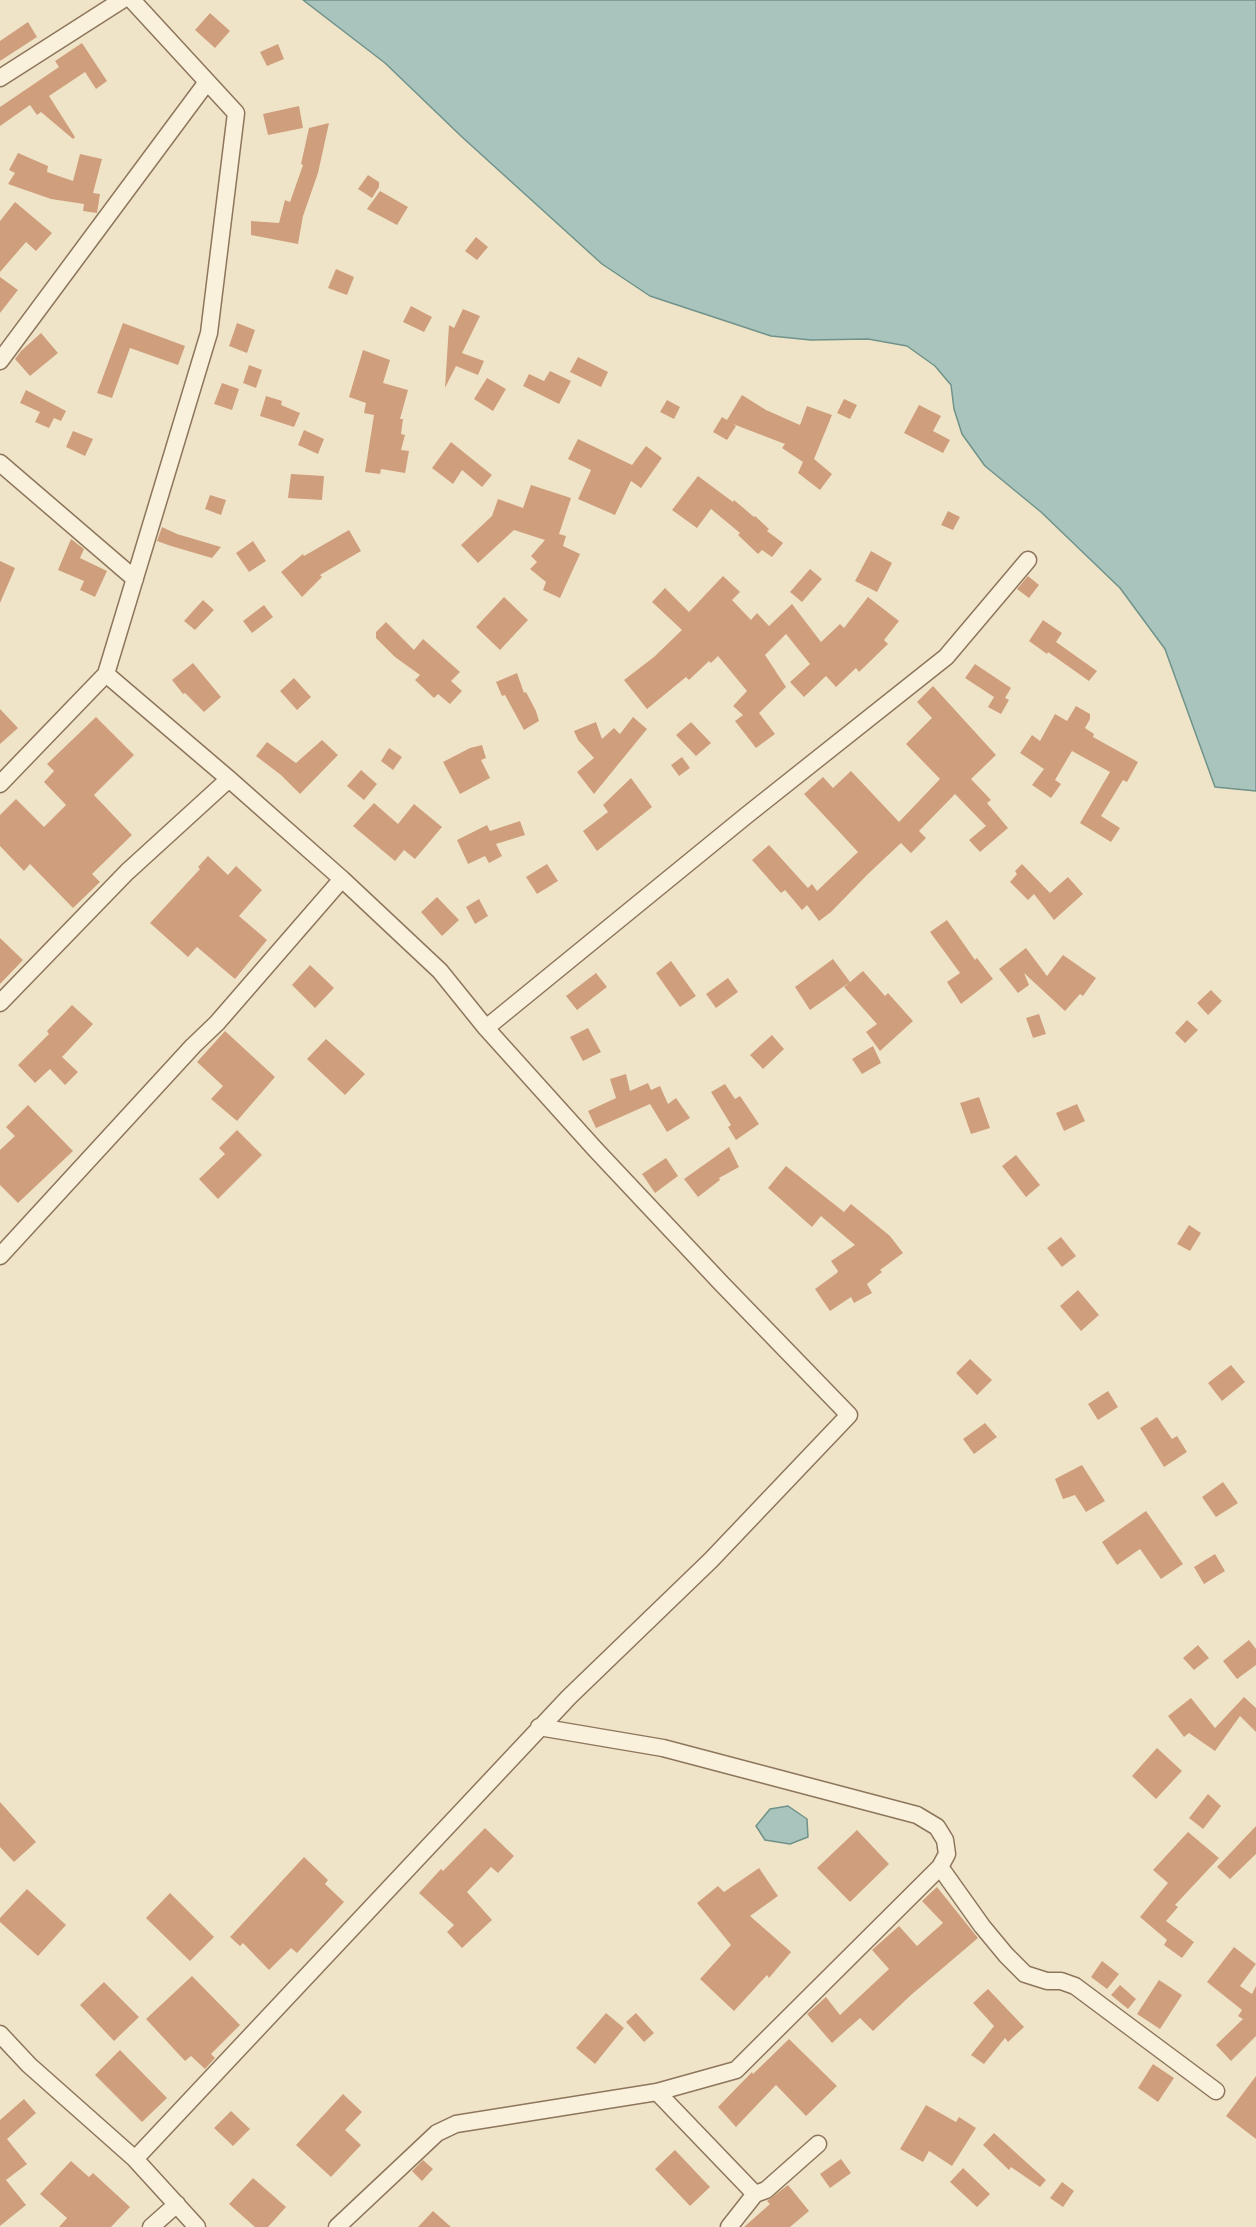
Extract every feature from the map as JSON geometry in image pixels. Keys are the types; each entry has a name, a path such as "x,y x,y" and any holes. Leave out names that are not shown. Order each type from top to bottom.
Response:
{"street":[{"path":"0,78 122,0"},
{"path":"0,784 106,674 209,333 236,113 132,0"},
{"path":"0,361 207,82"},
{"path":"0,464 135,579"},
{"path":"486,1028 747,815 946,657 1028,560"},
{"path":"106,674 342,879 440,971 486,1028 691,1251 849,1415 711,1560 539,1727 135,2159"},
{"path":"0,1003 127,872 229,779"},
{"path":"0,1256 193,1046 218,1023 342,879"},
{"path":"337,2227 437,2133 456,2124 657,2092 736,2070 940,1867 946,1854 945,1840 937,1827 916,1815 663,1748 539,1727"},
{"path":"940,1867 982,1926 1025,1974 1075,1986 1216,2091"},
{"path":"0,2034 28,2065 135,2159 197,2227"},
{"path":"657,2092 755,2194"},
{"path":"729,2227 755,2194 766,2190 818,2144"},
{"path":"151,2227 177,2204"}],"water":[{"path":"303,0 1256,0 1256,791 1215,787 1165,649 1120,588 1041,512 985,466 962,434 954,409 951,385 935,366 907,346 868,339 811,340 771,336 650,296 602,264 462,137 385,63"},
{"path":"788,1806 807,1819 808,1837 790,1844 765,1840 756,1826 770,1809"}],"building":[{"path":"210,13 230,31 215,48 195,30"},
{"path":"28,22 37,37 0,61 0,41"},
{"path":"82,43 107,81 96,89 85,72 49,96 75,137 73,139 41,112 37,115 30,105 0,126 0,107 59,67 55,61"},
{"path":"278,44 284,59 267,66 260,52"},
{"path":"299,106 303,128 268,135 263,114"},
{"path":"329,123 318,173 303,216 298,244 251,235 251,221 279,223 285,200 290,202 303,165 301,164 309,128"},
{"path":"18,153 48,166 47,172 73,181 80,154 102,159 93,193 100,194 97,213 83,211 84,204 51,199 8,184 15,173 9,170"},
{"path":"368,175 379,182 379,187 372,198 358,189"},
{"path":"380,191 408,207 397,225 367,209"},
{"path":"15,202 52,233 36,251 26,242 0,272 0,221"},
{"path":"476,237 488,247 477,260 465,251"},
{"path":"336,269 354,277 347,295 328,288"},
{"path":"0,277 18,290 0,313"},
{"path":"411,306 432,317 424,332 403,322"},
{"path":"463,309 480,316 462,353 484,361 478,375 456,366 445,388 449,325 454,328"},
{"path":"123,323 185,346 178,365 130,348 112,398 97,393"},
{"path":"237,323 255,330 247,353 229,346"},
{"path":"41,333 58,353 30,376 15,359"},
{"path":"363,350 390,360 383,383 408,390 400,419 403,419 401,434 405,435 401,450 409,451 405,473 381,469 380,474 365,472 374,415 364,413 366,403 349,397"},
{"path":"578,357 608,372 601,387 570,372"},
{"path":"249,365 262,370 256,388 243,383"},
{"path":"550,371 571,381 559,404 523,386 529,374 544,381"},
{"path":"487,378 506,389 493,411 474,399"},
{"path":"222,383 239,389 232,410 214,404"},
{"path":"26,390 66,411 61,421 54,418 49,428 35,422 40,412 20,403"},
{"path":"742,395 766,410 800,425 807,406 832,415 814,459 832,474 820,490 798,473 803,462 782,448 785,444 733,424 736,426 727,440 713,432 722,417 727,420"},
{"path":"266,396 282,401 281,405 300,413 294,427 260,416"},
{"path":"844,399 857,405 850,419 837,413"},
{"path":"667,400 680,407 674,419 660,412"},
{"path":"919,405 941,416 933,431 950,440 943,453 904,433"},
{"path":"304,430 324,439 318,454 298,445"},
{"path":"73,431 93,439 85,456 66,447"},
{"path":"578,439 632,465 646,446 662,458 641,488 631,481 615,515 578,499 591,470 568,459"},
{"path":"451,442 492,475 482,487 462,470 453,484 432,468"},
{"path":"291,474 324,476 322,500 288,498"},
{"path":"698,476 755,516 769,529 767,531 783,543 772,557 762,550 758,554 738,535 740,533 711,509 697,528 672,510"},
{"path":"531,485 571,498 559,534 566,536 563,546 580,554 560,598 543,590 546,582 530,569 537,562 531,556 545,540 514,530 478,563 461,545 492,516 498,499 523,508"},
{"path":"210,495 226,500 221,515 205,509"},
{"path":"948,511 960,517 953,530 941,525"},
{"path":"162,527 177,534 221,547 212,558 171,546 157,541"},
{"path":"349,530 361,551 320,575 322,577 302,597 281,572 303,554 304,556"},
{"path":"71,539 84,549 80,558 107,571 95,597 80,590 84,581 58,570"},
{"path":"253,541 266,561 249,572 236,553"},
{"path":"871,551 892,563 877,592 855,581"},
{"path":"0,561 15,568 0,603"},
{"path":"810,569 822,579 802,602 790,592"},
{"path":"723,576 740,592 732,600 751,620 757,613 769,626 792,604 821,642 840,624 844,628 868,597 899,621 884,640 888,644 859,672 856,668 836,687 826,676 804,697 790,682 810,664 786,634 765,655 786,687 759,713 775,734 756,748 735,721 743,715 733,706 747,691 718,656 711,663 709,661 689,680 686,677 647,709 624,680 654,657 682,630 652,602 665,588 689,612"},
{"path":"1028,576 1039,585 1029,598 1017,589"},
{"path":"504,597 528,620 500,650 476,627"},
{"path":"203,600 214,610 195,630 184,621"},
{"path":"264,605 273,617 252,633 243,621"},
{"path":"1043,620 1062,633 1056,642 1097,671 1089,681 1029,641"},
{"path":"386,622 414,650 423,639 460,672 451,681 462,691 450,704 438,694 434,698 415,680 420,675 395,657 376,638 376,632"},
{"path":"193,663 221,697 204,712 185,693 183,694 172,680"},
{"path":"975,664 1011,688 1005,698 1009,700 1001,714 988,707 994,697 965,678"},
{"path":"517,673 524,693 526,692 539,721 524,730 505,695 502,696 496,682"},
{"path":"294,678 311,697 297,710 280,691"},
{"path":"933,686 996,755 971,779 991,800 987,803 1008,828 980,852 969,840 986,826 955,794 919,831 926,838 911,853 901,843 819,921 807,905 802,910 785,890 781,893 752,860 769,845 808,888 812,884 817,891 858,852 804,794 823,777 833,788 851,771 899,822 940,779 906,744 932,718 917,702"},
{"path":"1076,706 1090,714 1085,728 1094,734 1093,737 1138,762 1127,782 1123,780 1101,816 1120,828 1111,842 1080,823 1110,772 1072,751 1055,780 1061,784 1051,798 1032,785 1044,769 1020,753 1032,735 1040,741 1055,714 1067,721"},
{"path":"0,709 18,728 0,744"},
{"path":"96,717 134,755 94,795 132,835 92,874 100,882 73,908 30,864 24,871 0,846 0,815 16,799 44,827 66,805 44,782 54,771 47,764"},
{"path":"633,717 647,729 594,794 577,772 594,758 578,740 574,731 596,722 602,739 614,728 620,734"},
{"path":"691,722 711,743 696,756 676,735"},
{"path":"322,740 338,755 300,794 281,775 256,756 267,742 296,763"},
{"path":"482,745 486,758 481,760 490,778 460,794 443,762 470,748"},
{"path":"389,748 402,757 393,770 381,761"},
{"path":"682,757 690,768 679,776 671,765"},
{"path":"361,770 377,784 364,800 347,786"},
{"path":"631,778 652,807 597,851 583,831 608,812 603,805"},
{"path":"374,803 398,824 414,804 442,827 415,859 404,850 395,861 353,826"},
{"path":"520,821 525,835 496,844 502,856 489,863 485,856 468,864 457,840 487,825 490,831"},
{"path":"208,856 228,875 236,866 262,890 239,916 267,940 235,979 197,947 188,957 150,923 200,869 198,867"},
{"path":"547,864 558,881 537,894 526,877"},
{"path":"1022,864 1050,893 1068,877 1083,894 1054,920 1034,894 1028,900 1010,882 1017,874 1015,871"},
{"path":"437,897 459,920 442,936 421,912"},
{"path":"479,899 488,916 475,924 466,907"},
{"path":"947,920 975,960 977,958 993,979 961,1004 947,982 960,973 930,932"},
{"path":"0,938 23,960 0,984"},
{"path":"1026,948 1047,976 1063,955 1096,978 1083,996 1080,994 1065,1011 1024,973 1029,985 1018,993 999,969"},
{"path":"833,959 850,982 810,1010 795,987"},
{"path":"671,961 696,996 680,1007 656,973"},
{"path":"310,965 334,988 315,1008 292,985"},
{"path":"863,971 885,996 888,993 913,1021 880,1051 866,1032 877,1024 844,987"},
{"path":"596,973 607,987 577,1010 566,996"},
{"path":"728,978 738,992 716,1008 706,994"},
{"path":"1211,990 1222,1001 1208,1015 1197,1003"},
{"path":"72,1005 93,1024 62,1057 78,1072 65,1085 50,1069 35,1083 18,1065 49,1034 47,1031"},
{"path":"1039,1014 1046,1034 1033,1038 1026,1018"},
{"path":"1187,1020 1198,1030 1185,1043 1175,1033"},
{"path":"588,1028 601,1052 583,1061 570,1037"},
{"path":"225,1031 275,1077 237,1121 211,1099 223,1086 197,1062"},
{"path":"772,1035 784,1049 763,1069 750,1055"},
{"path":"326,1039 365,1074 345,1095 307,1059"},
{"path":"873,1046 881,1063 862,1074 852,1059"},
{"path":"626,1074 630,1091 648,1083 651,1090 660,1086 668,1104 676,1098 690,1118 667,1132 650,1104 596,1128 588,1111 616,1098 610,1079"},
{"path":"725,1084 735,1099 740,1096 759,1124 736,1140 728,1127 731,1125 711,1092"},
{"path":"979,1097 990,1128 971,1134 960,1103"},
{"path":"1077,1104 1085,1121 1064,1131 1056,1113"},
{"path":"28,1105 73,1151 18,1203 0,1185 0,1150 15,1136 6,1127"},
{"path":"237,1130 262,1155 218,1199 199,1179 225,1154 219,1148"},
{"path":"729,1147 739,1167 719,1178 720,1180 698,1197 684,1179"},
{"path":"1016,1155 1040,1185 1026,1197 1002,1166"},
{"path":"666,1158 678,1176 655,1193 642,1174"},
{"path":"786,1166 844,1212 851,1204 890,1236 903,1253 880,1270 882,1272 867,1284 872,1293 854,1303 851,1297 830,1311 815,1289 837,1273 831,1261 855,1245 821,1216 812,1227 768,1188"},
{"path":"1189,1225 1201,1233 1190,1251 1177,1244"},
{"path":"1061,1237 1076,1256 1062,1267 1047,1248"},
{"path":"1078,1290 1099,1315 1081,1331 1060,1306"},
{"path":"970,1359 992,1380 977,1395 956,1373"},
{"path":"1231,1365 1245,1382 1222,1401 1208,1383"},
{"path":"1108,1391 1118,1407 1098,1420 1088,1404"},
{"path":"1157,1417 1172,1439 1177,1436 1187,1452 1164,1467 1140,1428"},
{"path":"985,1423 997,1437 974,1454 963,1439"},
{"path":"1082,1465 1105,1501 1086,1512 1075,1495 1063,1499 1055,1479"},
{"path":"1223,1482 1238,1503 1216,1517 1202,1497"},
{"path":"1146,1511 1183,1564 1161,1579 1140,1549 1117,1565 1102,1542"},
{"path":"1215,1554 1225,1571 1204,1584 1194,1567"},
{"path":"1249,1640 1256,1649 1256,1665 1237,1679 1223,1661"},
{"path":"1198,1645 1209,1658 1194,1670 1183,1658"},
{"path":"1244,1697 1256,1708 1256,1732 1240,1716 1215,1751 1189,1733 1184,1737 1168,1716 1191,1698 1215,1728"},
{"path":"1157,1748 1182,1771 1156,1799 1132,1776"},
{"path":"1208,1794 1221,1806 1203,1829 1189,1818"},
{"path":"0,1802 36,1842 14,1862 0,1847"},
{"path":"1256,1826 1256,1854 1230,1879 1217,1867"},
{"path":"485,1828 514,1856 498,1873 491,1867 467,1892 492,1920 462,1948 447,1932 454,1925 419,1893"},
{"path":"857,1830 889,1864 850,1902 817,1868"},
{"path":"1188,1832 1219,1858 1175,1905 1178,1907 1166,1921 1194,1942 1182,1958 1164,1945 1167,1940 1140,1917 1168,1883 1153,1870"},
{"path":"304,1857 328,1880 325,1884 344,1902 297,1953 291,1948 269,1970 243,1943 240,1946 230,1937"},
{"path":"759,1868 778,1896 750,1916 791,1952 769,1978 767,1975 734,2011 700,1979 731,1945 697,1903 718,1886 724,1892"},
{"path":"937,1887 978,1938 873,2031 860,2018 832,2043 807,2014 826,1997 840,2015 889,1969 872,1950 899,1926 917,1946 943,1923 922,1901"},
{"path":"27,1889 66,1925 38,1956 0,1922 0,1918"},
{"path":"170,1893 214,1937 190,1961 146,1918"},
{"path":"1234,1947 1256,1964 1240,1986 1252,1994 1256,1986 1256,2036 1231,2061 1216,2045 1243,2019 1238,2016 1242,2010 1207,1982"},
{"path":"1102,1961 1119,1974 1107,1989 1091,1977"},
{"path":"192,1976 240,2025 211,2054 215,2058 205,2069 191,2056 185,2061 146,2019"},
{"path":"1159,1980 1182,1995 1160,2029 1137,2014"},
{"path":"104,1982 139,2017 114,2041 80,2005"},
{"path":"1120,1985 1136,1999 1128,2009 1111,1995"},
{"path":"988,1989 1024,2027 1008,2042 1005,2038 984,2064 971,2055 994,2026 973,2003"},
{"path":"606,2013 624,2028 595,2064 576,2048"},
{"path":"636,2013 654,2033 644,2042 626,2022"},
{"path":"789,2039 837,2086 806,2116 776,2085 736,2127 718,2107"},
{"path":"120,2050 167,2098 142,2122 95,2075"},
{"path":"1153,2064 1174,2078 1158,2102 1138,2088"},
{"path":"1256,2076 1256,2139 1226,2116"},
{"path":"343,2094 362,2112 345,2130 361,2145 331,2177 296,2145"},
{"path":"24,2099 36,2113 7,2139 27,2164 6,2180 26,2205 0,2226 0,2120"},
{"path":"926,2105 956,2122 959,2117 976,2128 952,2166 929,2151 923,2162 900,2149"},
{"path":"231,2111 250,2129 233,2146 214,2128"},
{"path":"994,2133 1046,2180 1040,2187 1011,2167 1009,2170 983,2145"},
{"path":"675,2150 710,2187 690,2206 655,2169"},
{"path":"841,2159 851,2173 830,2188 820,2174"},
{"path":"423,2160 433,2169 422,2181 412,2171"},
{"path":"71,2161 89,2177 93,2173 130,2207 111,2227 59,2227 67,2218 40,2194"},
{"path":"963,2168 990,2194 977,2207 950,2182"},
{"path":"253,2178 286,2207 268,2227 255,2227 229,2204"},
{"path":"1062,2182 1074,2191 1063,2207 1050,2198"},
{"path":"788,2185 809,2211 790,2227 744,2227 770,2204 767,2201"},
{"path":"433,2211 451,2227 418,2227"}]}
